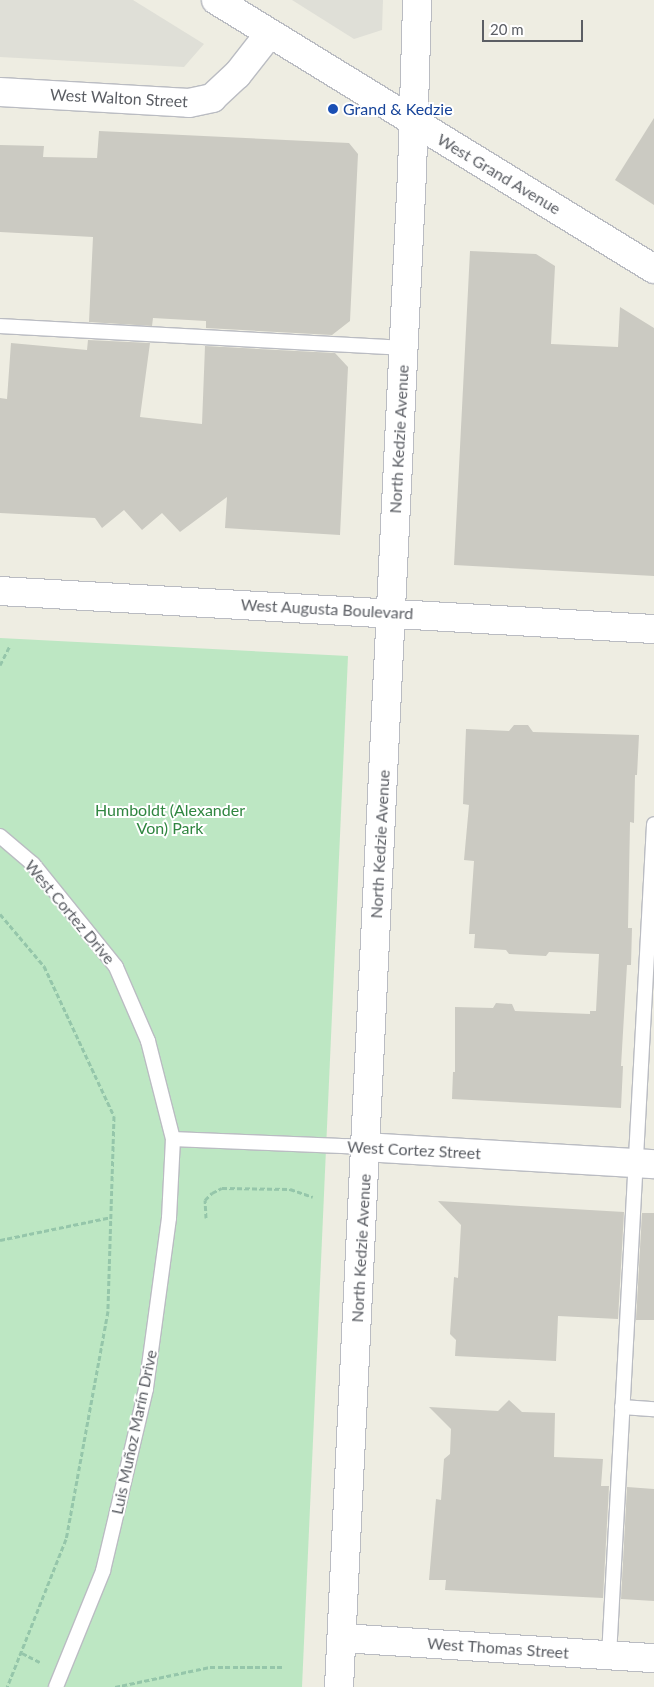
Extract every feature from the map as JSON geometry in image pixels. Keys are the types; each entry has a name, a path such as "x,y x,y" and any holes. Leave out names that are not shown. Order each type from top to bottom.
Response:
{"main road":[{"name":"West Grand Avenue","path":"216,0 654,269"},
{"name":"North Kedzie Avenue","path":"339,1687 414,123 417,0"},
{"name":"West Walton Street","path":"0,92 189,103 212,98 237,75 269,34"},
{"name":"West Augusta Boulevard","path":"0,591 390,612 654,629"},
{"name":"West Cortez Street","path":"365,1147 645,1163"},
{"name":"West Thomas Street","path":"342,1638 654,1658"}],"lane":[{"path":"0,326 403,348"},
{"path":"609,1656 622,1407 645,1163 654,824"},
{"name":"West Cortez Drive","path":"0,836 33,864 116,967 148,1041 173,1139"},
{"name":"West Cortez Street","path":"173,1139 365,1147"},
{"name":"Luis Muñoz Marín Drive","path":"56,1687 104,1571 146,1389 169,1218 173,1139"},
{"path":"622,1407 654,1409"}],"path":[{"path":"0,665 10,645"},
{"path":"0,914 44,966 114,1116 108,1311 66,1539 7,1687"},
{"path":"206,1218 205,1200 212,1193 222,1188 290,1189 313,1197"},
{"path":"0,1240 112,1217"},
{"path":"22,1652 41,1662"},
{"path":"115,1687 210,1667 282,1667"}],"shaded area":[{"path":"0,0 133,0 204,44 184,67 0,57"},
{"path":"292,0 383,0 382,30 354,39"}],"green space":[{"name":"Humboldt (Alexander Von) Park","path":"0,638 348,656 302,1687 0,1687"}],"building":[{"path":"654,118 654,205 615,180"},
{"path":"99,131 349,143 358,154 350,321 332,335 206,328 206,321 153,318 152,326 89,322 93,237 0,232 0,145 44,146 43,157 97,158"},
{"path":"470,251 536,254 555,266 551,344 618,347 620,307 654,328 654,576 454,565"},
{"path":"88,340 150,343 140,417 202,424 205,346 335,353 348,367 340,535 225,528 227,497 180,532 162,513 142,530 124,510 102,528 95,518 0,513 0,398 7,399 11,343 87,350"},
{"path":"514,725 528,725 533,732 639,735 637,775 635,775 634,823 630,822 628,928 632,928 631,965 627,965 621,1066 623,1066 621,1108 452,1099 453,1072 455,1072 455,1007 493,1008 496,1003 512,1004 515,1011 590,1014 590,1011 596,1011 599,954 549,952 546,956 509,954 506,950 474,948 475,934 469,934 474,861 464,860 469,805 463,804 466,729 509,731"},
{"path":"438,1201 624,1212 618,1319 558,1316 556,1361 455,1356 456,1340 450,1334 454,1277 458,1278 461,1225"},
{"path":"642,1213 654,1213 654,1320 636,1320"},
{"path":"509,1400 522,1412 555,1413 554,1457 603,1459 601,1486 609,1486 603,1598 445,1590 446,1580 429,1580 436,1499 441,1500 444,1459 450,1454 451,1429 429,1407 498,1411"},
{"path":"627,1487 654,1489 654,1601 621,1599"}],"place":[{"name":"Grand & Kedzie","path":"333,109"}]}
